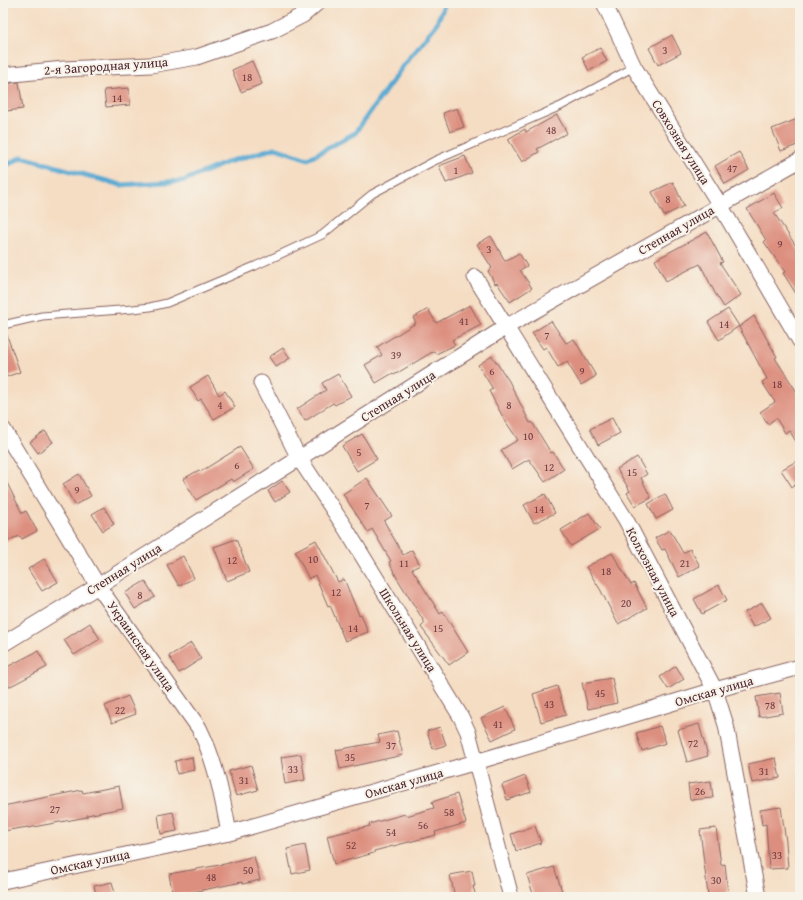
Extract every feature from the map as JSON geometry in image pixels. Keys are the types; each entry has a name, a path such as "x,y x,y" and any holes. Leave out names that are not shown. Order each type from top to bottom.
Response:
{"street":[{"name":"2-я Загородная улица","path":"3,75 64,69 151,65 198,57 272,31 303,15 317,3"},
{"name":"Совхозная улица","path":"604,3 634,67 720,205 800,341"},
{"name":"Степная улица","path":"3,644 98,586 506,327 800,160"},
{"name":"Колхозная улица","path":"475,277 626,520 715,690 726,725 758,897"},
{"name":"Школьная улица","path":"261,383 299,458 346,529 452,700 468,732 510,897"},
{"name":"Украинская улица","path":"3,429 98,586 199,728 208,746 216,770 229,833"},
{"name":"Омская улица","path":"3,880 229,833 476,762 715,690 800,667"}],"lane":[{"path":"3,325 42,316 150,307 167,303 255,266 322,234 372,194 434,162 561,106 634,67"}],"building":[{"path":"672,35 681,53 658,65 649,48"},
{"path":"600,48 607,61 589,71 582,57"},
{"path":"252,61 262,84 241,92 232,70"},
{"path":"19,82 23,109 6,111 3,84"},
{"path":"129,88 130,105 106,107 104,90"},
{"path":"457,108 464,127 450,132 443,113"},
{"path":"557,115 567,133 537,149 539,152 522,162 508,139 525,129 526,132"},
{"path":"800,118 800,144 781,151 772,129"},
{"path":"739,152 749,170 725,184 715,166"},
{"path":"465,156 472,173 446,183 439,166"},
{"path":"673,182 684,206 664,216 652,192"},
{"path":"774,193 783,208 774,213 800,252 800,300 783,273 785,272 764,242 766,240 747,209"},
{"path":"707,232 723,262 720,263 741,295 724,307 700,264 666,281 655,260"},
{"path":"491,236 505,261 519,253 527,266 520,270 532,288 510,302 497,283 495,284 488,271 492,268 477,244"},
{"path":"470,305 481,325 452,340 455,345 436,354 434,351 394,375 393,373 376,383 365,365 382,355 377,347 416,323 413,318 428,309 436,323"},
{"path":"728,309 739,326 719,340 708,322"},
{"path":"754,316 777,357 775,358 800,397 800,448 789,430 785,433 776,418 768,424 760,412 775,402 762,382 767,379 739,327"},
{"path":"551,321 566,343 574,339 596,376 581,385 567,362 558,367 546,347 543,349 532,333"},
{"path":"3,330 5,330 20,372 3,378"},
{"path":"283,348 290,358 276,367 269,357"},
{"path":"492,356 509,381 530,423 532,422 551,453 553,452 564,469 545,482 529,459 512,469 501,450 518,440 504,419 489,391 493,389 478,365"},
{"path":"338,374 351,396 335,405 333,403 305,421 297,409 326,390 322,383"},
{"path":"208,376 219,395 225,391 235,407 214,419 201,399 198,401 190,387"},
{"path":"612,418 620,433 598,445 590,429"},
{"path":"45,431 53,442 38,453 30,442"},
{"path":"362,434 377,459 357,471 342,446"},
{"path":"240,447 254,469 233,482 231,479 196,500 183,479 199,470 200,472"},
{"path":"637,457 647,474 641,478 651,498 635,506 627,493 630,491 617,469"},
{"path":"800,459 800,482 792,487 781,470"},
{"path":"79,474 91,496 75,505 63,484"},
{"path":"3,475 22,513 26,511 37,531 22,539 20,536 3,542"},
{"path":"367,478 392,516 384,521 403,555 412,550 420,565 412,569 440,614 443,612 468,652 449,665 421,627 425,623 397,578 389,562 391,561 372,529 368,532 343,494"},
{"path":"282,481 290,492 275,502 268,491"},
{"path":"545,494 555,513 534,523 524,505"},
{"path":"665,494 673,510 656,519 648,504"},
{"path":"104,507 114,524 103,531 92,514"},
{"path":"589,513 600,529 571,546 561,530"},
{"path":"670,530 683,553 690,549 700,566 679,577 665,549 662,550 655,538"},
{"path":"236,539 249,572 227,581 214,547"},
{"path":"316,540 338,582 344,579 368,632 345,641 330,605 328,606 315,575 309,579 295,551"},
{"path":"612,553 631,585 634,583 647,608 618,624 600,589 586,567"},
{"path":"183,556 194,578 179,586 167,565"},
{"path":"44,559 58,582 42,591 28,569"},
{"path":"145,581 155,597 135,609 125,593"},
{"path":"719,585 727,600 702,614 694,599"},
{"path":"762,603 771,618 753,627 745,612"},
{"path":"90,623 100,639 74,655 64,640"},
{"path":"191,643 201,659 179,673 169,656"},
{"path":"38,651 47,667 3,690 3,669"},
{"path":"676,666 684,679 668,689 660,677"},
{"path":"612,678 617,703 588,709 582,683"},
{"path":"557,686 566,715 541,722 533,694"},
{"path":"780,693 783,713 759,717 756,697"},
{"path":"128,696 136,714 112,723 105,706"},
{"path":"505,707 515,729 492,740 481,718"},
{"path":"699,724 708,756 687,762 678,730"},
{"path":"660,726 666,743 642,751 636,733"},
{"path":"440,727 446,745 433,749 427,731"},
{"path":"397,731 403,755 340,769 336,750 380,742 378,735"},
{"path":"301,754 305,780 285,784 281,757"},
{"path":"192,757 194,770 177,774 175,761"},
{"path":"776,758 780,778 752,783 748,764"},
{"path":"251,765 258,790 236,796 229,771"},
{"path":"525,776 531,792 507,800 502,785"},
{"path":"711,781 713,798 690,800 688,784"},
{"path":"119,786 123,808 87,815 87,817 3,831 3,806 82,790 83,793"},
{"path":"457,794 466,823 435,832 436,835 374,851 374,853 334,864 327,836 370,826 369,824 405,814 406,816 434,808 432,802"},
{"path":"781,807 788,868 769,869 766,824 762,825 760,810"},
{"path":"173,812 177,831 161,834 158,815"},
{"path":"535,826 541,843 516,851 511,834"},
{"path":"716,828 721,865 725,864 728,893 708,895 700,830"},
{"path":"305,845 310,870 292,874 287,849"},
{"path":"254,856 260,880 243,884 242,882 173,896 169,874 225,864"},
{"path":"554,867 564,897 534,897 527,875"},
{"path":"472,871 475,886 473,886 476,897 455,897 450,875"},
{"path":"112,882 116,897 97,897 94,886"}],"waterway":[{"path":"3,167 22,157 121,185 183,181 228,162 275,148 308,159 355,133 405,63 436,25 445,3"}]}
